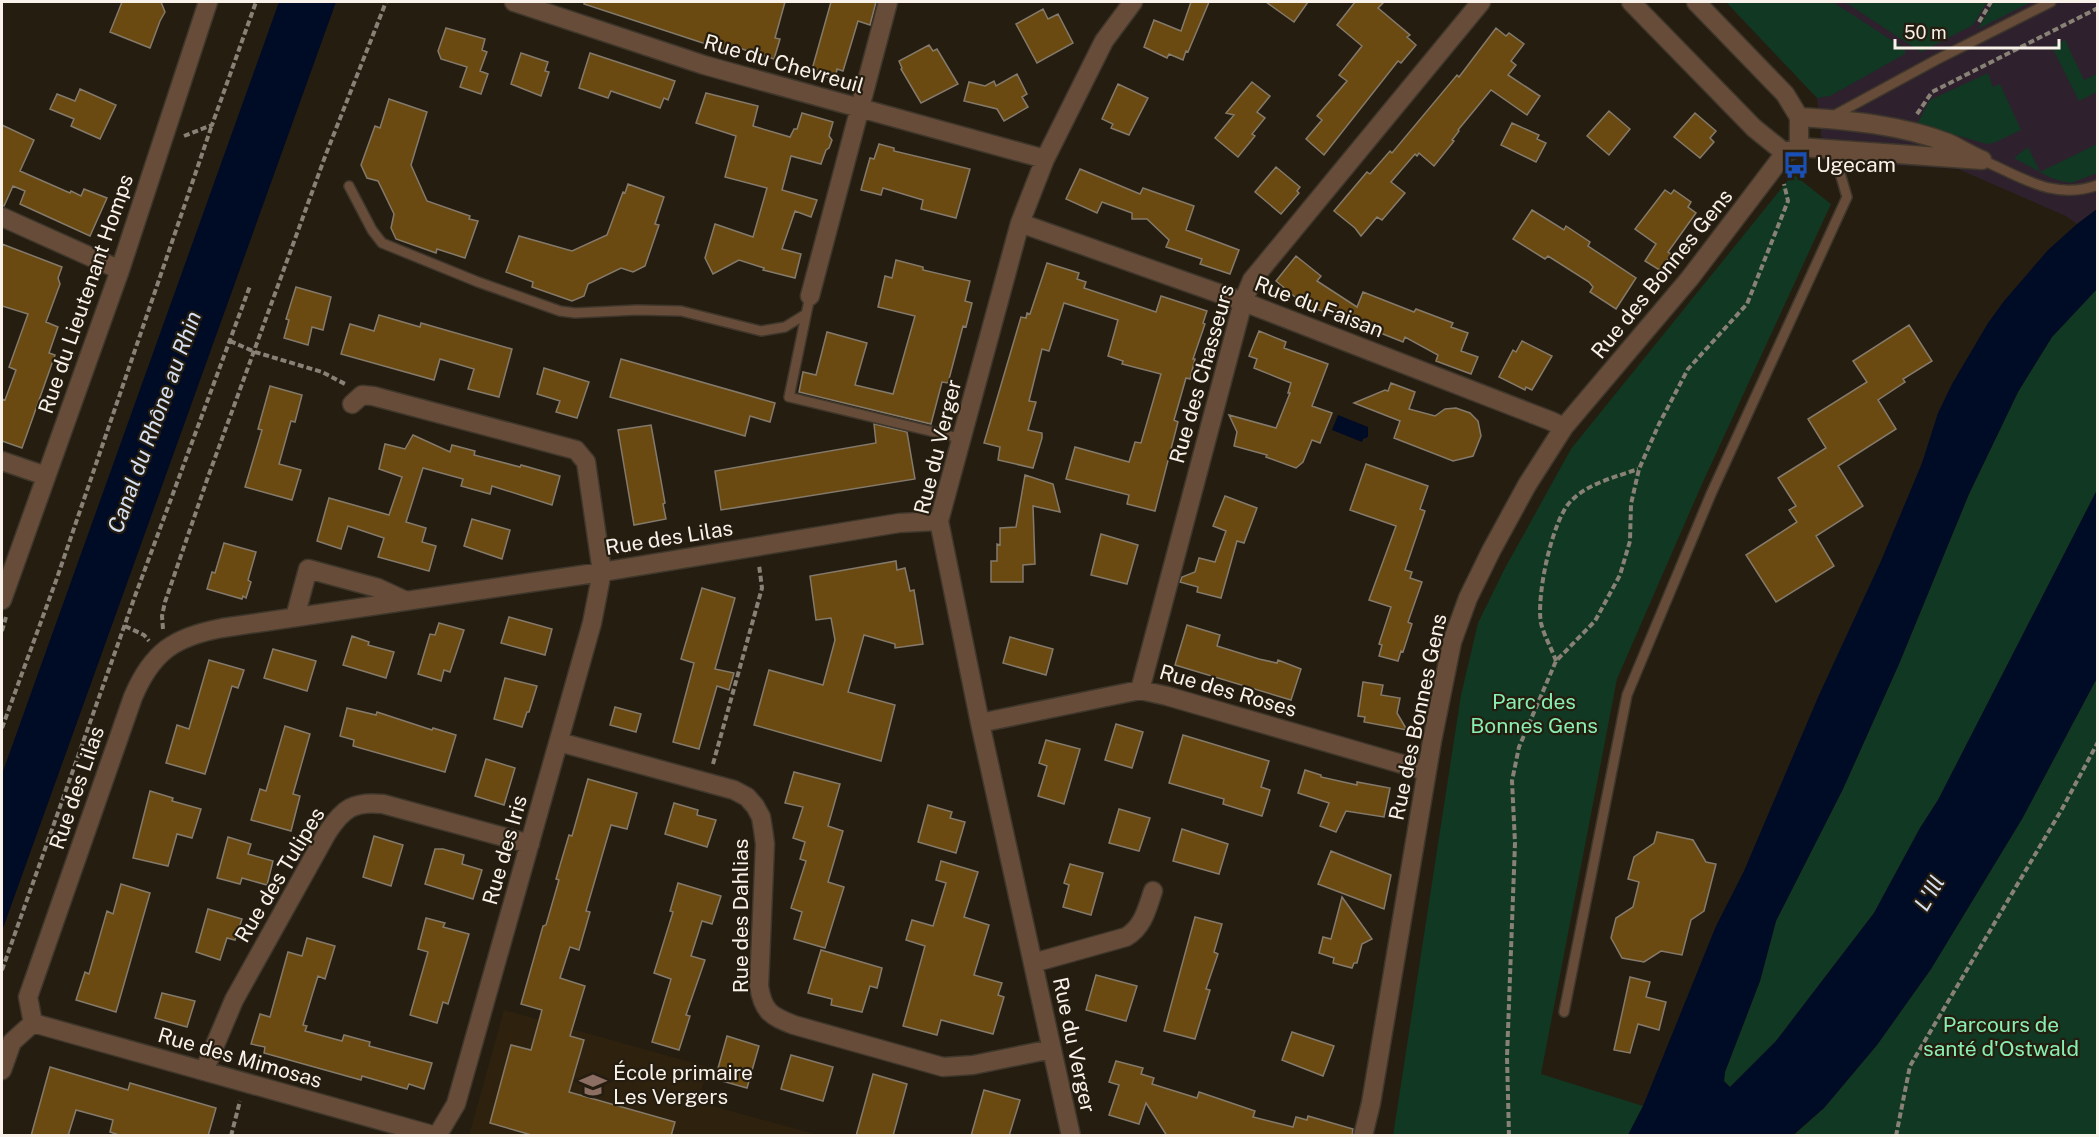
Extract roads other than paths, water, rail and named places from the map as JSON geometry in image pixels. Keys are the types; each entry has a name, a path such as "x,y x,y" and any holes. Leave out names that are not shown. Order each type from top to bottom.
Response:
{"street":[{"name":"Rue du Lieutenant Homps","path":"2,600 120,270 208,2"},
{"name":"Rue du Chevreuil","path":"514,2 704,65 1045,159"},
{"path":"810,296 888,2"},
{"name":"Rue du Verger","path":"1071,1136 980,723 939,521 1020,223 1045,159 1104,41 1133,2"},
{"name":"Rue des Chasseurs","path":"1140,690 1243,302 1252,280 1481,2"},
{"path":"1630,2 1754,128 1792,150 1833,149 1982,160"},
{"path":"1696,2 1785,94 1799,117 1792,150"},
{"path":"1799,117 1828,118 1907,131 1948,143 1982,160"},
{"name":"Rue des Bonnes Gens","path":"1363,1136 1371,1103 1426,771 1452,642 1468,598 1527,485 1564,427 1675,297 1772,172 1792,150"},
{"path":"2,217 120,270"},
{"name":"Rue du Faisan","path":"1020,223 1243,302 1564,427"},
{"name":"Rue des Iris","path":"357,400 391,399 576,450 586,462 602,572 592,623 456,1104 436,1136"},
{"path":"2,461 46,476"},
{"name":"Rue des Lilas","path":"33,1023 28,997 133,698 147,669 168,646 204,632 295,616 602,572 899,524 939,521"},
{"path":"295,616 308,569 378,588 405,601"},
{"name":"Rue des Roses","path":"980,723 1140,690 1426,771"},
{"name":"Rue des Dahlias","path":"559,742 734,790 747,797 755,806 761,817 765,844 759,986 761,1001 767,1012 794,1025 943,1067 973,1065 1053,1049"},
{"name":"Rue des Tulipes","path":"204,1071 239,990 327,832 347,809 357,804 383,804 530,844"},
{"name":"Rue du Verger","path":"1033,963 1126,937 1141,924 1153,891"},
{"path":"2,1070 12,1042 33,1023"},
{"name":"Rue des Mimosas","path":"33,1023 436,1136"},
{"name":"Rue des Bonnes Gens","path":"1371,1103 1371,1136"}],"lane":[{"path":"1828,118 2051,2"},
{"path":"1564,1012 1627,695 1711,494 1847,197 1833,149"},
{"path":"1982,160 2060,191 2083,190 2097,185"},
{"path":"349,186 372,230 382,243 478,282 560,311 574,313 637,310 681,311 761,331 785,327 806,314"},
{"path":"810,296 789,397 963,439"}],"water":[{"name":"Canal du Rhône au Rhin","path":"279,2 336,2 2,931 2,774"},
{"name":"L'Ill","path":"2097,209 2097,289 2052,337 2018,392 1969,494 1899,664 1843,789 1776,921 1760,981 1725,1072 1724,1081 1730,1087 1776,1041 1874,913 1920,828 1938,800 2097,490 2097,678 2022,819 1931,969 1877,1045 1824,1108 1793,1135 1628,1135 1643,1106 1716,926 1744,871 1819,695 1881,561 1922,463 1938,413 1952,384 1988,323 2004,301 2048,250"},
{"path":"1338,415 1368,427 1368,437 1362,442 1332,430"}],"place":[{"name":"Ugecam","path":"1796,165"},
{"name":"École primaire Les Vergers","path":"593,1085"}],"park label":[{"name":"Parc des Bonnes Gens","path":"1534,714"},
{"name":"Parcours de santé d'Ostwald","path":"2001,1037"}]}
